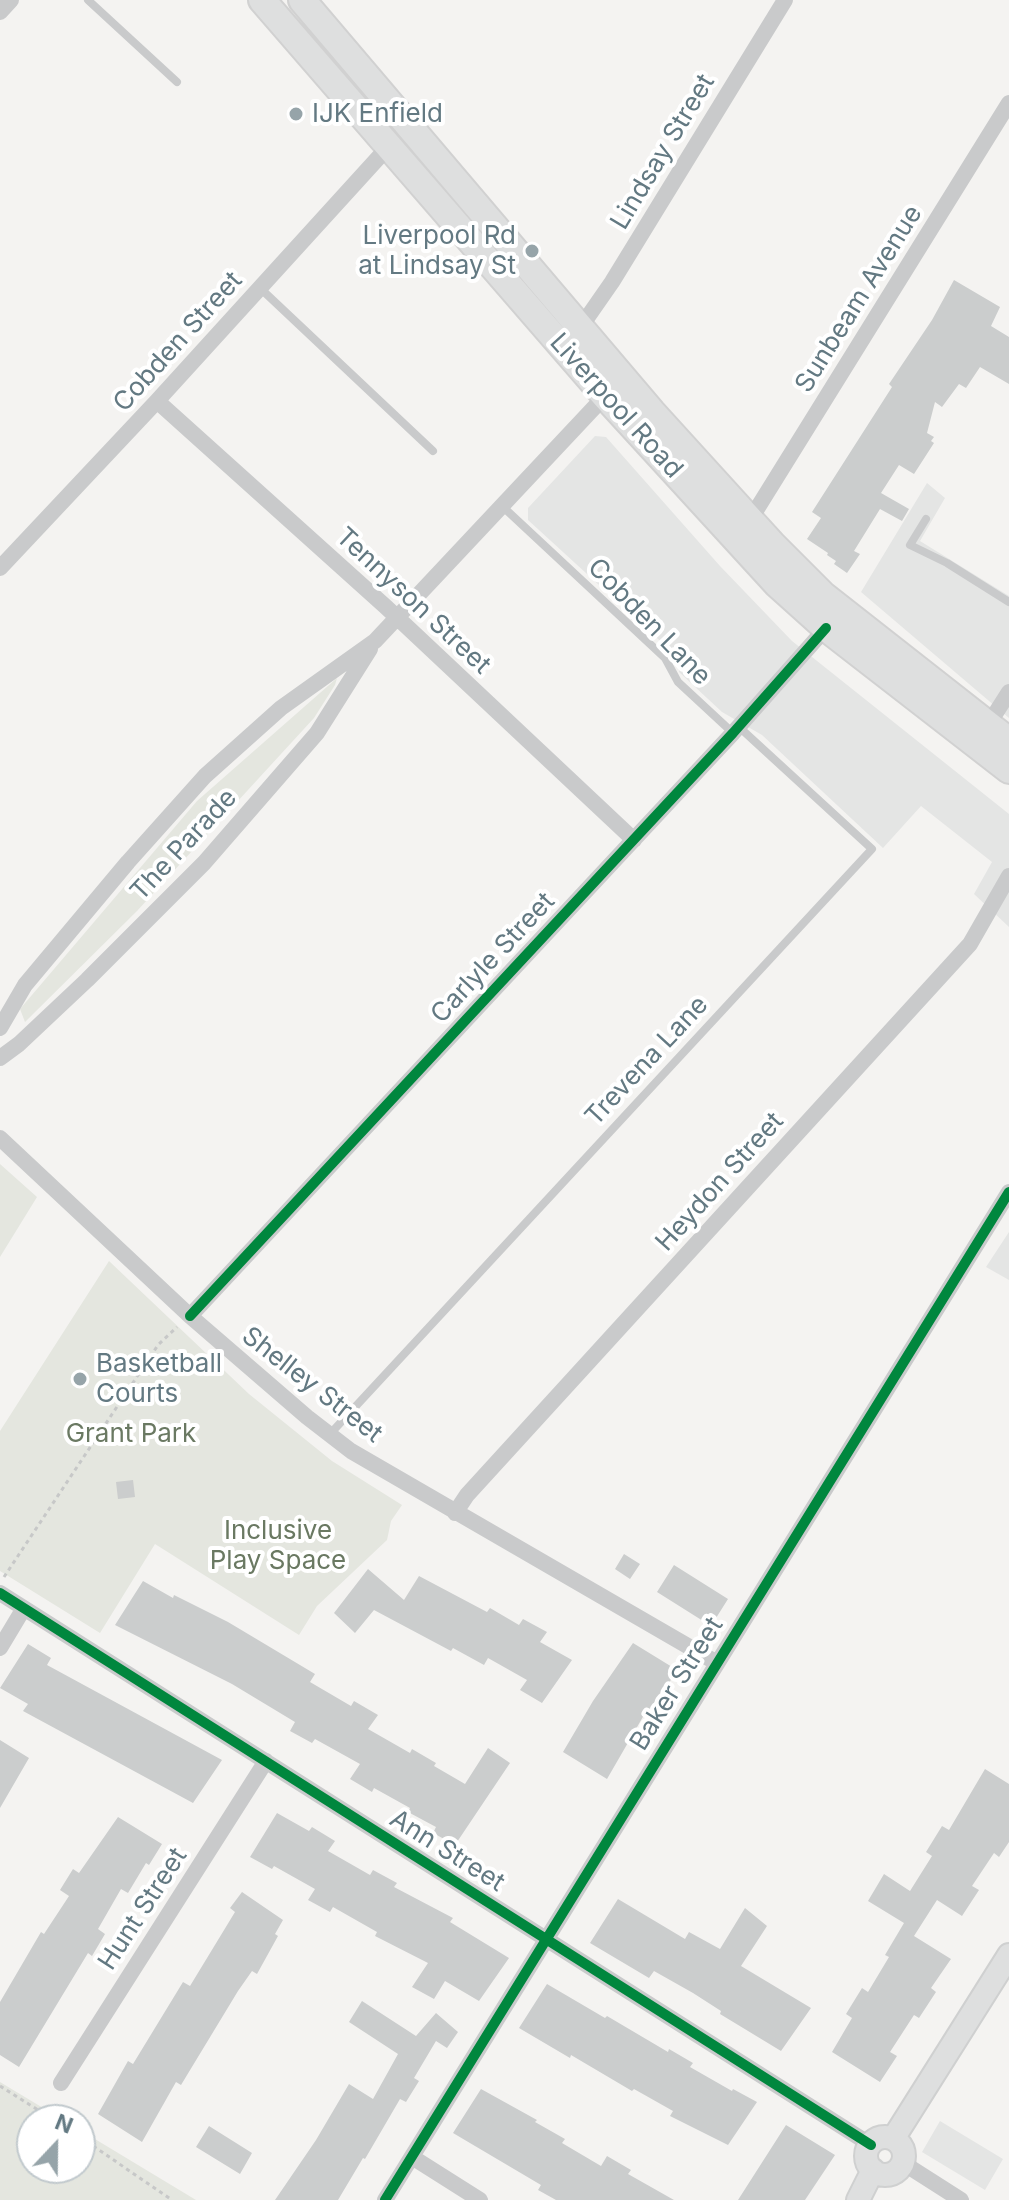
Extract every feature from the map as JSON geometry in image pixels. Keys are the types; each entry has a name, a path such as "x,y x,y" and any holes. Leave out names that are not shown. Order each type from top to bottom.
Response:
{"highway":[{"name":"Liverpool Road","path":"262,0 605,396 766,573 826,628 1009,770"},
{"name":"Liverpool Road","path":"302,0 580,328 750,520 823,595 1009,741"}],"main road":[{"path":"882,2142 901,2147 903,2163 890,2175 873,2170 867,2158 882,2142 1009,1955"},
{"path":"858,2200 873,2170"}],"street":[{"path":"0,12 11,0"},
{"name":"Lindsay Street","path":"580,328 612,282 785,0"},
{"name":"Sunbeam Avenue","path":"750,520 1009,103"},
{"name":"Cobden Street","path":"0,568 389,146"},
{"name":"The Parade","path":"0,1028 25,985 205,776 281,708 375,641 605,396"},
{"name":"Tennyson Street","path":"157,401 398,617 634,840"},
{"name":"Carlyle Street","path":"186,1319 736,730 826,628"},
{"name":"The Parade","path":"0,1058 87,980 204,863 317,733 375,641"},
{"path":"988,725 1009,692"},
{"name":"Heydon Street","path":"455,1513 467,1495 970,944 1009,876"},
{"name":"Shelley Street","path":"0,1138 186,1319 351,1451 717,1663"},
{"name":"Baker Street","path":"385,2200 1009,1192"},
{"name":"Ann Street","path":"2,1585 24,1608 545,1939 882,2142"},
{"path":"0,1648 24,1608"},
{"name":"Hunt Street","path":"61,2083 266,1761"},
{"path":"412,2157 480,2200"},
{"path":"903,2163 961,2200"}],"lane":[{"path":"88,0 177,82"},
{"path":"260,288 433,451"},
{"name":"Cobden Lane","path":"501,506 665,658 678,682 736,730"},
{"path":"926,519 910,545 947,563 1009,602"},
{"name":"Trevena Lane","path":"329,1434 872,849 736,730"}],"path":[{"path":"2,1585 158,1345 186,1319"},
{"path":"0,2086 29,2104"},
{"path":"96,2148 172,2200"}],"shaded area":[{"path":"595,436 606,437 720,566 792,641 1009,814 1009,927 974,894 992,862 921,806 883,848 762,735 722,712 679,672 681,660 528,520 528,508"},
{"path":"927,483 945,498 920,541 1009,596 1009,718 861,592"},
{"path":"1009,1232 1009,1280 986,1267"},
{"path":"940,2121 1003,2159 985,2190 922,2152"}],"green space":[{"path":"337,678 314,718 137,911 25,1022 20,1009 197,801"},
{"path":"0,1164 37,1197 0,1257"},
{"name":"Grant Park","path":"109,1261 249,1394 332,1461 402,1505 391,1521 387,1540 317,1606 299,1635 155,1544 100,1633 0,1571 0,1431"},
{"path":"0,2082 36,2104 16,2104 16,2184 96,2184 96,2140 196,2200 0,2200"}],"building":[{"path":"954,280 1000,307 991,326 1009,337 1009,384 980,367 966,388 959,384 942,407 935,402 927,433 934,437 931,441 934,443 914,474 899,465 881,493 909,509 902,521 880,509 854,551 860,554 847,573 834,564 836,561 828,553 807,539 821,518 812,512 892,387 889,384 932,320"},
{"path":"133,1480 135,1497 118,1499 116,1482"},
{"path":"624,1554 640,1564 630,1579 615,1569"},
{"path":"674,1565 728,1599 711,1626 657,1592"},
{"path":"368,1569 404,1600 419,1576 487,1612 490,1608 519,1625 523,1619 547,1632 540,1642 572,1660 542,1703 520,1690 527,1680 488,1658 484,1665 374,1610 355,1633 334,1613"},
{"path":"143,1581 228,1622 315,1674 310,1682 351,1706 354,1701 378,1715 368,1729 410,1753 412,1749 465,1784 488,1748 510,1763 455,1845 433,1833 436,1827 408,1812 410,1808 350,1779 360,1764 315,1739 312,1743 290,1731 295,1722 232,1684 115,1625"},
{"path":"633,1643 677,1670 644,1715 607,1779 563,1752"},
{"path":"28,1644 51,1658 47,1665 222,1760 193,1803 23,1711 28,1704 0,1688"},
{"path":"0,1740 29,1758 0,1808"},
{"path":"985,1769 1009,1784 1009,1842 999,1857 994,1853 972,1886 979,1890 962,1916 937,1900 914,1936 951,1959 931,1988 936,1992 919,2018 914,2015 890,2052 897,2056 880,2082 832,2052 852,2018 846,2014 862,1988 868,1992 889,1957 885,1955 904,1923 868,1901 884,1874 910,1891 932,1856 926,1852 942,1826 949,1830"},
{"path":"277,1813 309,1831 312,1827 335,1841 328,1851 370,1875 373,1870 397,1883 394,1887 453,1918 450,1922 509,1958 479,2001 445,1981 434,1999 412,1987 428,1963 375,1936 377,1932 333,1907 330,1912 308,1900 315,1889 274,1866 272,1869 250,1857"},
{"path":"118,1817 162,1844 128,1893 121,1889 98,1929 105,1934 92,1956 88,1953 19,2067 0,2055 0,2002 41,1932 44,1934 69,1896 60,1890 73,1869 79,1873"},
{"path":"242,1892 283,1920 275,1934 278,1936 257,1974 252,1971 238,1991 181,2085 176,2082 142,2142 98,2114 128,2061 133,2064 183,1982 190,1986 235,1912 230,1908"},
{"path":"618,1899 685,1939 689,1932 720,1949 745,1908 767,1926 741,1966 811,2008 781,2051 720,2014 721,2011 693,1993 654,1971 649,1978 590,1943"},
{"path":"547,1984 668,2052 669,2049 693,2063 690,2067 757,2102 728,2145 670,2116 673,2111 519,2028"},
{"path":"362,2001 416,2036 436,2013 458,2032 447,2048 436,2041 414,2078 419,2081 406,2102 400,2099 338,2200 275,2200 349,2084 373,2099 398,2054 349,2022"},
{"path":"481,2089 537,2120 535,2122 565,2139 562,2143 601,2166 607,2156 631,2170 628,2174 674,2200 556,2200 538,2190 541,2185 453,2133"},
{"path":"786,2125 835,2155 805,2200 738,2200"},
{"path":"209,2126 252,2153 240,2174 196,2147"}],"cycle path":[{"path":"190,1316 733,733 826,628"},
{"path":"385,2200 1009,1192"},
{"path":"0,1593 871,2145"}],"place":[{"name":"IJK Enfield","path":"296,114"},
{"name":"Liverpool Rd at Lindsay St","path":"532,251"},
{"name":"Basketball Courts","path":"80,1379"}],"park label":[{"name":"Inclusive Play Space","path":"278,1546"}]}
